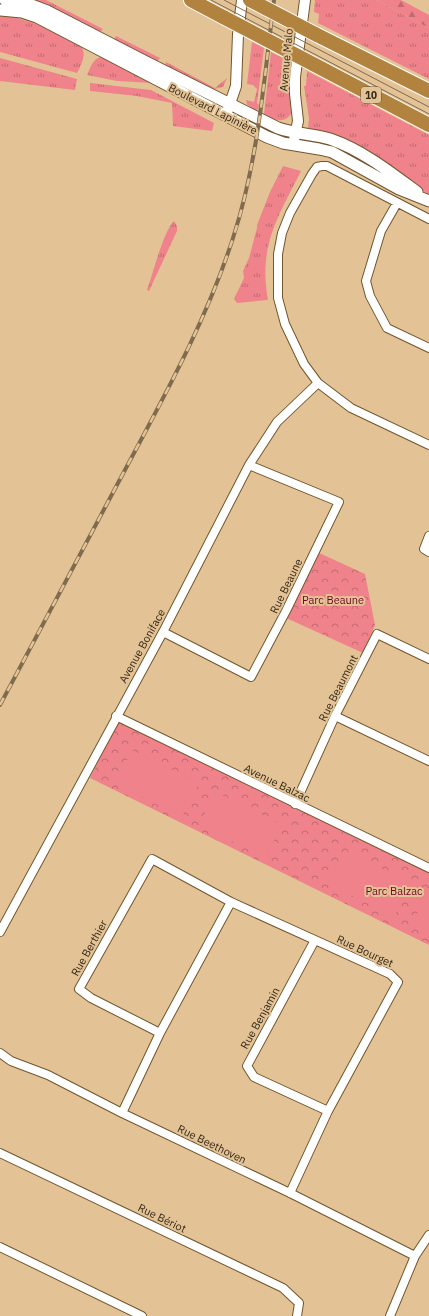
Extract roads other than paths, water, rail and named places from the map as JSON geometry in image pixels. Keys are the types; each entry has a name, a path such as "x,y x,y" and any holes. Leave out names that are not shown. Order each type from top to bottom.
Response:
{"highway":[{"name":"10","path":"190,0 429,125"},
{"path":"250,0 316,35 429,91"}],"main road":[{"name":"Boulevard Lapinière","path":"5,0 25,3 48,11 274,126 296,134 328,139 348,147 373,160 429,201"},
{"name":"Boulevard Lapinière","path":"0,10 22,12 37,17 267,137 283,143 332,152 399,189 429,201"}],"street":[{"path":"226,115 236,82 238,34 242,0"},
{"name":"Avenue Malo","path":"293,145 298,117 294,84 305,0"},
{"path":"429,220 327,166 320,166 314,171 290,213 282,232 278,254 278,298 286,324 304,364 318,382 352,408 429,445"},
{"path":"397,203 381,231 366,281 370,296 387,328 429,348"},
{"name":"Avenue Boniface","path":"0,932 163,632 249,465 276,422 318,382"},
{"name":"Rue Beaune","path":"163,632 250,677 286,611 339,502 249,465"},
{"path":"429,536 424,549 429,552"},
{"name":"Rue Beaumont","path":"295,804 335,716 377,634 429,659"},
{"name":"Avenue Balzac","path":"116,716 429,868"},
{"path":"335,716 429,761"},
{"name":"Rue Bourget","path":"152,859 231,902 390,974 398,982 328,1111 290,1193"},
{"name":"Rue Berthier","path":"152,859 79,989 92,998 160,1033"},
{"path":"122,1112 160,1033 231,902"},
{"name":"Rue Benjamin","path":"315,940 247,1066 254,1077 328,1111"},
{"name":"Rue Beethoven","path":"0,1053 11,1061 48,1075 290,1193 415,1256"},
{"name":"Rue Bériot","path":"0,1153 282,1288 300,1303 297,1316"},
{"path":"390,1316 415,1256 429,1235"},
{"path":"0,1247 142,1316"}],"tram line":[{"path":"211,0 429,114"},
{"path":"224,0 429,107"}],"railway":[{"path":"0,705 171,384 198,327 223,268 242,209 249,180 259,120 274,0"}],"park label":[{"name":"Parc Beaune","path":"333,600"},
{"name":"Parc Balzac","path":"394,891"}]}
